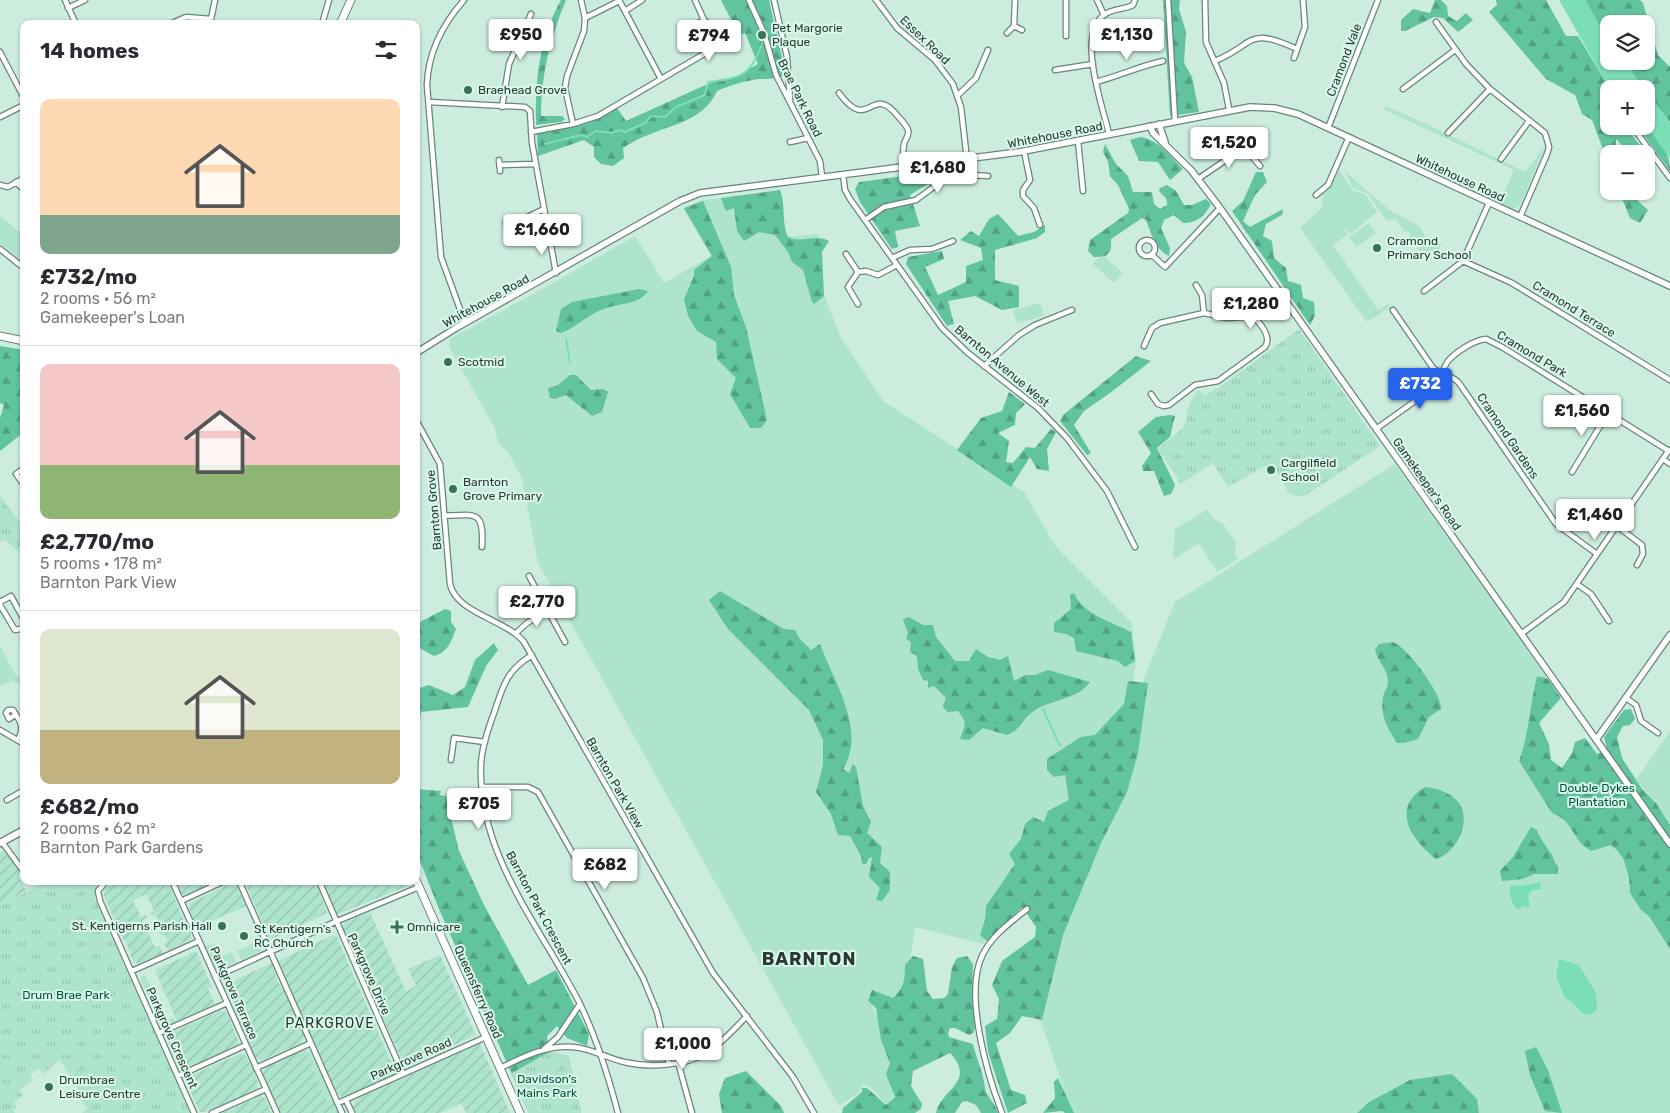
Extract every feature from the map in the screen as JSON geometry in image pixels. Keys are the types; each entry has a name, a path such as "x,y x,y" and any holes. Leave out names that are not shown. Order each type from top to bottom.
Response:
{"main road":[{"path":"342,20 351,0"},
{"path":"0,336 20,340"},
{"path":"1,843 20,832"},
{"name":"Queensferry Road","path":"418,885 520,1113"}],"street":[{"path":"65,0 74,20"},
{"path":"68,8 85,0"},
{"path":"210,20 215,0"},
{"path":"323,20 329,0"},
{"path":"464,0 445,25 432,52 428,73 440,257 465,323"},
{"path":"572,124 565,88 567,76 584,32 585,18 581,0"},
{"path":"585,18 619,0 661,79"},
{"path":"625,11 642,0"},
{"path":"695,0 704,20 712,27"},
{"name":"Brae Park Road","path":"749,0 764,33 776,75 821,163 822,177"},
{"path":"774,0 787,57 790,103"},
{"name":"Essex Road","path":"876,0 897,28 939,65 958,95 967,160"},
{"path":"1007,33 1014,26 1015,0"},
{"path":"1066,0 1067,32"},
{"path":"1097,0 1104,15"},
{"path":"1109,134 1092,64 1093,36 1098,22 1104,15 1127,8 1133,5 1135,0"},
{"path":"1168,0 1175,121"},
{"path":"1205,0 1206,42 1224,83 1229,109"},
{"path":"1294,58 1305,28 1304,0"},
{"name":"Cramond Vale","path":"1328,128 1378,0"},
{"path":"179,20 186,17 204,20"},
{"path":"502,106 509,64 528,17"},
{"path":"691,27 704,20"},
{"path":"1436,22 1455,50 1490,89 1545,133 1549,147 1520,217"},
{"path":"1014,26 1022,30"},
{"path":"1214,61 1258,37 1270,38 1297,49"},
{"path":"531,132 572,124 598,116 721,44"},
{"path":"958,95 976,78 988,50"},
{"path":"1403,89 1455,50"},
{"path":"0,52 20,90"},
{"path":"1096,82 1122,75 1140,66 1163,61"},
{"path":"1055,70 1092,64"},
{"path":"1448,133 1490,89"},
{"path":"839,93 848,105 858,111 864,112 875,104 882,103 889,106 908,128 903,153 905,168"},
{"path":"429,102 529,109 536,164 556,273"},
{"name":"Whitehouse Road","path":"420,351 465,323 693,196 717,190 905,168 1024,151 1250,106 1274,108 1298,114 1670,286"},
{"path":"0,117 20,107"},
{"path":"1501,159 1529,121"},
{"name":"Gamekeeper's Road","path":"1159,124 1168,146"},
{"name":"Gamekeeper's Road","path":"1150,126 1153,133 1168,146 1198,179 1220,208 1670,844"},
{"path":"1639,135 1670,178"},
{"path":"1316,195 1328,185 1349,137"},
{"path":"790,142 808,138"},
{"path":"1078,141 1086,180 1083,191"},
{"path":"1024,151 1030,180 1023,190 1023,196 1037,207 1040,225"},
{"path":"1198,179 1239,151 1250,153 1260,166"},
{"path":"500,165 536,164"},
{"name":"Barnton Avenue West","path":"843,175 847,193 942,328 984,366 1038,408 1067,438 1107,491 1135,547"},
{"path":"865,220 884,207 916,200 943,180 970,175 988,176"},
{"path":"0,185 8,186 20,180"},
{"path":"16,182 20,186"},
{"path":"1424,292 1463,261 1489,203"},
{"path":"1152,255 1165,267 1220,208"},
{"path":"507,227 544,209"},
{"path":"892,258 910,250 926,250 951,241"},
{"path":"0,249 20,265"},
{"path":"846,254 858,272"},
{"name":"Cramond Terrace","path":"1463,261 1512,283 1670,380"},
{"path":"858,304 848,287 858,272 866,271 878,275 896,265"},
{"path":"1196,284 1202,295 1204,313"},
{"path":"1144,346 1152,328 1160,323 1204,313 1235,318 1250,312 1277,289"},
{"path":"984,366 1019,335 1036,325 1072,310"},
{"name":"Cramond Gardens","path":"1393,310 1433,368 1452,377 1459,383 1556,524 1597,554"},
{"path":"1151,394 1158,404 1164,406 1169,404 1195,385 1218,381 1265,347 1268,342 1268,336 1250,312"},
{"name":"Cramond Park","path":"1376,429 1436,386 1448,361 1456,354 1479,340 1489,340 1669,450"},
{"path":"1572,472 1608,413"},
{"name":"Barnton Grove","path":"420,427 440,464 450,584 455,598 459,602"},
{"path":"1521,634 1559,607 1577,584 1669,450"},
{"path":"1662,459 1670,464"},
{"path":"444,516 472,515 480,520 483,526 482,547"},
{"path":"1617,526 1642,545 1643,554 1637,565"},
{"path":"529,576 566,642"},
{"path":"1577,584 1591,594 1609,621"},
{"path":"20,613 11,596 0,603 15,630 20,629"},
{"name":"Barnton Park View","path":"459,602 516,633 532,655 682,922 718,982 747,1016 793,1077 814,1113"},
{"path":"516,633 527,623 548,611"},
{"path":"1596,740 1670,635"},
{"name":"Barnton Park Crescent","path":"532,655 518,665 507,677 485,742 481,762 482,788 488,824 517,892 580,1004 602,1054 618,1113"},
{"path":"1626,698 1636,706 1642,721 1658,733"},
{"path":"15,715 20,722"},
{"path":"0,730 18,740 20,736"},
{"path":"452,760 455,736 485,742"},
{"path":"482,788 528,787 538,792 643,978 657,1012 669,1064"},
{"path":"7,800 20,792"},
{"path":"1,843 20,867"},
{"name":"Parkgrove Crescent","path":"101,885 98,896 194,1113"},
{"name":"Parkgrove Terrace","path":"174,885 277,1113"},
{"path":"181,901 215,885"},
{"path":"241,885 342,1113"},
{"name":"Parkgrove Drive","path":"321,885 335,922 403,1074"},
{"path":"215,977 416,885"},
{"path":"1002,1113 988,1071 979,1030 977,986 982,955 994,938 1027,909"},
{"path":"132,971 199,940"},
{"path":"159,1034 227,1003"},
{"path":"500,1068 544,1049 558,1037 580,1004"},
{"path":"544,1049 573,1047 636,1064 669,1064 695,1058 707,1052 747,1016"},
{"name":"Parkgrove Road","path":"338,1103 486,1036"},
{"path":"256,1068 311,1043"},
{"path":"178,1076 246,1045"},
{"path":"678,1062 692,1113"},
{"path":"212,1113 266,1089"},
{"path":"346,1100 352,1113"}],"green space":[{"path":"561,0 566,0 555,28 548,57 541,101 541,116 562,116 565,119 561,122 536,125 536,92 543,45"},
{"path":"721,0 769,0 786,75 743,82 717,91 704,109 696,115 641,138 623,148 624,158 613,166 601,164 594,157 594,147 584,140 538,156 537,134 588,121 617,108 626,121 710,83 735,77 758,64 745,33 739,35"},
{"path":"1163,0 1180,0 1179,9 1186,32 1184,63 1192,77 1199,112 1170,116"},
{"path":"1435,0 1441,0 1447,6 1448,16 1457,21 1466,13 1473,20 1458,32 1443,18 1434,17 1405,31 1401,31 1401,20 1413,9 1430,13"},
{"path":"1496,0 1546,0 1566,36 1578,36 1605,80 1600,80 1600,135 1632,135 1640,145 1622,145 1616,139 1616,145 1601,145 1592,120 1582,114 1575,95 1546,79 1489,12 1497,5"},
{"path":"1585,0 1640,0 1643,3 1646,15 1600,15 1600,27"},
{"path":"1655,45 1658,55 1670,67 1670,122 1655,103 1655,80 1638,80 1630,70 1655,70"},
{"path":"1387,107 1525,172 1545,146 1520,206 1512,209 1499,203 1514,170 1383,109"},
{"path":"1644,135 1654,135 1659,141 1666,151 1670,171 1655,151 1655,145 1651,145"},
{"path":"1140,137 1153,141 1183,169 1170,180 1158,162 1139,161 1130,140"},
{"path":"1105,144 1116,164 1128,176 1133,192 1152,192 1154,204 1160,209 1167,205 1167,202 1166,198 1159,191 1160,188 1167,185 1176,191 1184,205 1192,205 1206,199 1211,204 1203,215 1192,222 1183,223 1174,215 1164,220 1161,228 1170,248 1169,256 1157,245 1146,220 1142,218 1111,239 1111,248 1108,254 1094,257 1088,251 1090,240 1128,213 1129,209 1118,185 1110,176 1108,161 1103,152"},
{"path":"954,169 954,175 942,175 910,195 920,226 895,231 898,247 892,249 860,202 855,189 859,182"},
{"path":"1339,170 1353,191 1365,194 1377,212 1350,234 1345,228 1343,229 1347,235 1333,245 1378,310 1388,304 1390,307 1367,322 1300,228 1322,208 1323,194 1331,187"},
{"path":"1344,171 1388,209 1420,227 1426,237 1441,244 1437,255 1435,253 1426,260 1409,237 1411,235 1408,230 1405,232 1395,219 1387,221 1367,193 1353,188"},
{"path":"1256,172 1263,172 1267,182 1255,195 1243,221 1250,227 1283,209 1282,215 1266,224 1263,236 1272,241 1274,258 1286,268 1288,281 1301,285 1303,298 1314,302 1315,316 1310,325 1232,211 1243,201"},
{"path":"780,190 788,237 793,239 819,238 829,241 822,252 824,296 814,304 803,270 792,262 788,252 775,235 759,232 744,241 737,231 734,208 726,211 721,198"},
{"path":"780,191 786,237 818,234 823,293 841,338 883,401 1024,492 1056,547 1132,623 1136,661 1129,709 1049,859 983,944 915,927 907,988 892,1002 869,1000 888,1038 894,1096 886,1104 870,1087 863,1085 860,1092 839,1106 538,563 522,478 508,452 498,443 495,428 449,347 450,339 453,337 635,236 664,283 711,256 683,208 703,200"},
{"path":"1623,200 1637,200 1648,210 1640,223 1630,218"},
{"path":"703,201 731,267 734,295 746,327 767,420 761,428 750,428 730,394 736,378 717,359 716,342 697,331 688,316 684,299 694,276 694,270 712,256 684,208"},
{"path":"998,214 1018,236 1034,232 1045,225 1045,232 1037,238 995,250 995,280 1019,286 1019,307 1002,310 975,296 948,301 954,324 947,326 906,264 908,257 942,251 944,259 925,267 938,295 966,282 966,266 983,260 981,248 960,240 971,231 979,236 989,219"},
{"path":"0,216 20,233 20,260 0,243"},
{"path":"1369,223 1376,233 1356,247 1349,237"},
{"path":"1102,254 1123,273 1114,283 1093,264"},
{"path":"639,289 648,291 639,299 599,311 566,331 561,333 556,331 561,309 572,302"},
{"path":"1040,303 1044,316 1017,323 1013,310"},
{"path":"1299,329 1380,446 1306,495 1295,497 1293,493 1290,495 1276,470 1270,466 1263,467 1228,487 1213,463 1181,484 1158,449 1184,427 1189,405 1198,390 1205,395 1221,386"},
{"path":"0,346 20,349 20,435 0,451 0,418 4,405 0,403"},
{"path":"1136,356 1151,361 1084,411 1074,425 1091,453 1087,455 1060,421 1063,415"},
{"path":"570,375 576,375 591,390 603,389 608,392 602,412 592,416 566,395 555,399 550,398 548,388 558,385"},
{"path":"1009,392 1025,404 1016,413 1015,425 998,433 1009,441 1006,462 1013,463 1026,447 1035,448 1051,429 1056,432 1047,449 1049,471 1037,469 1030,457 1011,487 957,450 981,418 1002,411"},
{"path":"1175,416 1170,437 1157,448 1175,485 1171,494 1164,496 1154,471 1143,471 1142,466 1151,453 1138,432 1156,417"},
{"path":"1395,464 1546,675 1536,756 1616,833 1670,914 1670,1113 1072,1113 1040,1019 1060,931 1134,754 1144,679 1175,602"},
{"path":"0,496 20,523 20,553 4,540 0,542"},
{"path":"1208,509 1213,518 1224,525 1236,543 1235,553 1238,559 1217,572 1199,543 1175,558 1173,555 1175,529"},
{"path":"720,591 784,629 795,630 799,638 811,650 820,644 840,690 850,723 852,739 843,769 849,773 853,764 856,767 863,806 871,822 867,833 882,847 880,863 890,872 890,890 882,901 876,900 880,888 869,877 872,857 869,858 866,864 862,864 861,856 850,836 838,835 831,814 816,792 823,765 823,740 809,710 728,629 709,600"},
{"path":"1074,593 1084,607 1091,612 1131,632 1135,661 1125,667 1118,661 1076,651 1074,638 1066,634 1054,632 1054,623 1071,609 1070,595"},
{"path":"445,609 451,611 451,622 456,629 451,642 443,652 434,656 420,648 420,622"},
{"path":"909,617 923,625 933,625 936,637 955,661 969,661 976,649 988,657 1000,660 1008,656 1014,681 1025,675 1035,675 1048,670 1090,682 1078,693 1037,709 1016,730 1007,735 983,728 969,740 960,739 964,727 963,719 958,711 947,712 943,706 946,698 934,686 928,688 928,681 923,680 918,669 917,656 910,652 911,642 906,639 908,633 903,619"},
{"path":"1393,642 1407,652 1423,672 1436,693 1441,709 1429,717 1418,739 1404,743 1397,743 1385,721 1382,704 1388,684 1388,677 1375,650 1379,644"},
{"path":"494,643 498,650 486,666 468,707 421,712 420,719 420,688 429,685 453,695 465,687 475,660"},
{"path":"0,646 15,674 20,678 20,684 13,681 0,686"},
{"name":"Double Dykes Plantation","path":"1537,676 1548,679 1561,698 1539,723 1549,744 1551,760 1562,768 1572,753 1575,742 1585,738 1597,754 1607,749 1604,737 1624,710 1631,709 1635,719 1630,725 1623,726 1617,737 1622,758 1642,789 1656,803 1670,825 1670,949 1649,916 1641,910 1630,893 1629,878 1624,860 1618,851 1611,845 1591,851 1582,844 1568,824 1552,813 1519,761 1525,740"},
{"path":"1128,681 1148,683 1138,753 1127,792 1101,843 1063,935 1042,1020 1022,1016 1010,1033 996,1043 1011,1090 1025,1095 1027,1103 1008,1113 988,1052 985,1026 997,1019 999,999 992,985 1002,961 1035,937 1036,927 1022,907 988,942 980,935 985,920 986,906 1015,864 1009,854 1021,839 1025,824 1033,817 1044,822 1048,811 1069,800 1065,775 1054,777 1047,770 1047,759 1081,737 1095,735 1124,704"},
{"path":"1670,731 1670,825 1656,803 1636,780"},
{"path":"1425,787 1440,790 1454,798 1460,805 1463,813 1464,822 1457,841 1444,855 1436,859 1419,843 1408,824 1408,804 1414,795"},
{"path":"420,789 441,791 440,795 446,796 459,851 484,905 528,985 556,970 589,1034 587,1046 567,1038 557,1026 547,1036 549,1052 568,1056 581,1113 529,1113 439,909 420,861"},
{"path":"1531,827 1537,830 1558,866 1558,874 1534,874 1523,879 1502,881 1500,871 1513,857"},
{"path":"4,851 20,872 18,876 20,885 23,885 25,889 31,888 0,905 0,852"},
{"name":"Drum Brae Park","path":"40,885 95,885 95,899 190,1113 82,1113 88,1108 60,1060 43,1074 39,1068 30,1074 33,1080 19,1090 23,1096 14,1102 17,1107 13,1110 15,1113 0,1113 0,905"},
{"path":"109,885 169,885 188,930 191,932 191,939 168,951 164,944 168,941 165,935 161,936 159,932 163,930 156,915 152,916 150,913 154,911 146,894 133,900 141,917 146,915 147,918 142,920 155,947 159,946 163,953 139,964 133,962 126,941 123,939 104,896 104,888"},
{"path":"178,885 208,885 185,895 182,894"},
{"path":"227,885 233,885 237,886 246,906 197,927 189,909 190,903"},
{"path":"246,885 317,885 327,913 270,940"},
{"path":"325,885 408,885 338,914 334,911"},
{"path":"370,912 406,992 416,985 408,969 440,955 476,1035 405,1067 342,927 344,923"},
{"path":"333,935 337,937 395,1071 393,1075 342,1097 337,1094 278,961"},
{"path":"261,940 263,947 261,951 241,960 237,951"},
{"path":"215,944 220,957 232,952 237,962 221,970 216,969 205,946"},
{"path":"196,951 212,987 208,989 215,1004 177,1021 155,970"},
{"path":"913,956 923,959 927,991 933,999 944,998 948,994 952,967 957,958 967,956 973,964 972,996 975,1028 973,1033 969,1035 955,1028 950,1028 948,1033 949,1037 973,1044 986,1091 998,1113 981,1113 976,1105 967,1101 962,1102 955,1113 936,1113 939,1105 959,1078 960,1071 950,1053 913,1071 911,1086 922,1104 921,1109 915,1113 842,1113 843,1108 862,1092 862,1088 867,1088 886,1105 895,1097 886,1074 890,1063 881,1040 876,1008 868,1001 872,990 893,998 900,991 905,975 905,965"},
{"path":"272,963 277,980 284,989 305,1037 301,1043 260,1061 256,1058 234,1010 233,1000 222,986"},
{"path":"145,975 165,1020 174,1018 175,1022 164,1026 161,1024 140,978"},
{"path":"221,1010 228,1013 239,1044 185,1069 181,1069 167,1039 167,1035"},
{"path":"480,1044 510,1113 466,1113 461,1103 440,1113 356,1113 353,1106 357,1099"},
{"path":"1536,1047 1548,1070 1562,1113 1545,1111 1530,1075 1525,1051"},
{"path":"305,1050 311,1053 331,1096 327,1099"},
{"path":"305,1050 327,1100 332,1098 339,1113 281,1113 263,1075 264,1068"},
{"name":"Davidson's Mains Park","path":"549,1052 568,1056 581,1113 529,1113 512,1073"},
{"path":"242,1053 254,1070 258,1085 257,1089 205,1112 200,1112 187,1084 187,1077"},
{"path":"746,1071 781,1106 784,1113 722,1113 719,1094 725,1078"},
{"path":"1452,1074 1477,1099 1479,1113 1357,1113 1369,1102 1410,1080"},
{"path":"1058,1078 1074,1113 1062,1111 1043,1113 1055,1098 1054,1082"},
{"path":"261,1096 265,1099 272,1113 221,1113"}],"shaded area":[{"path":"1559,0 1585,0 1600,27 1600,70 1630,70 1638,80 1605,80"},
{"path":"1655,103 1670,122 1670,158 1653,135 1655,135"},
{"path":"1540,882 1541,889 1532,890 1528,896 1530,908 1525,906 1517,909 1511,898 1511,885 1520,886"},
{"path":"1559,959 1579,965 1596,993 1597,1009 1590,1015 1582,1013 1573,1003 1565,998 1556,976"}],"waterway":[{"path":"545,144 581,135 587,137 596,131 612,133 619,130 625,132 645,123 651,116 665,117 676,107 705,95 708,82 732,78 746,72 755,60 764,39"},
{"path":"566,338 570,363"},
{"path":"1043,709 1060,746"}],"place":[{"name":"Pet Margorie Plaque","path":"762,35"},
{"name":"Braehead Grove","path":"468,90"},
{"name":"Cramond Primary School","path":"1377,248"},
{"name":"Scotmid","path":"448,362"},
{"name":"Cargilfield School","path":"1271,470"},
{"name":"Barnton Grove Primary","path":"453,489"},
{"name":"St. Kentigerns Parish Hall","path":"222,926"},
{"name":"Omnicare","path":"397,927"},
{"name":"St Kentigern’s RC Church","path":"244,936"},
{"name":"Drumbrae Leisure Centre","path":"49,1087"}],"district":[{"name":"BARNTON","path":"809,959"},
{"name":"PARKGROVE","path":"330,1023"}]}
